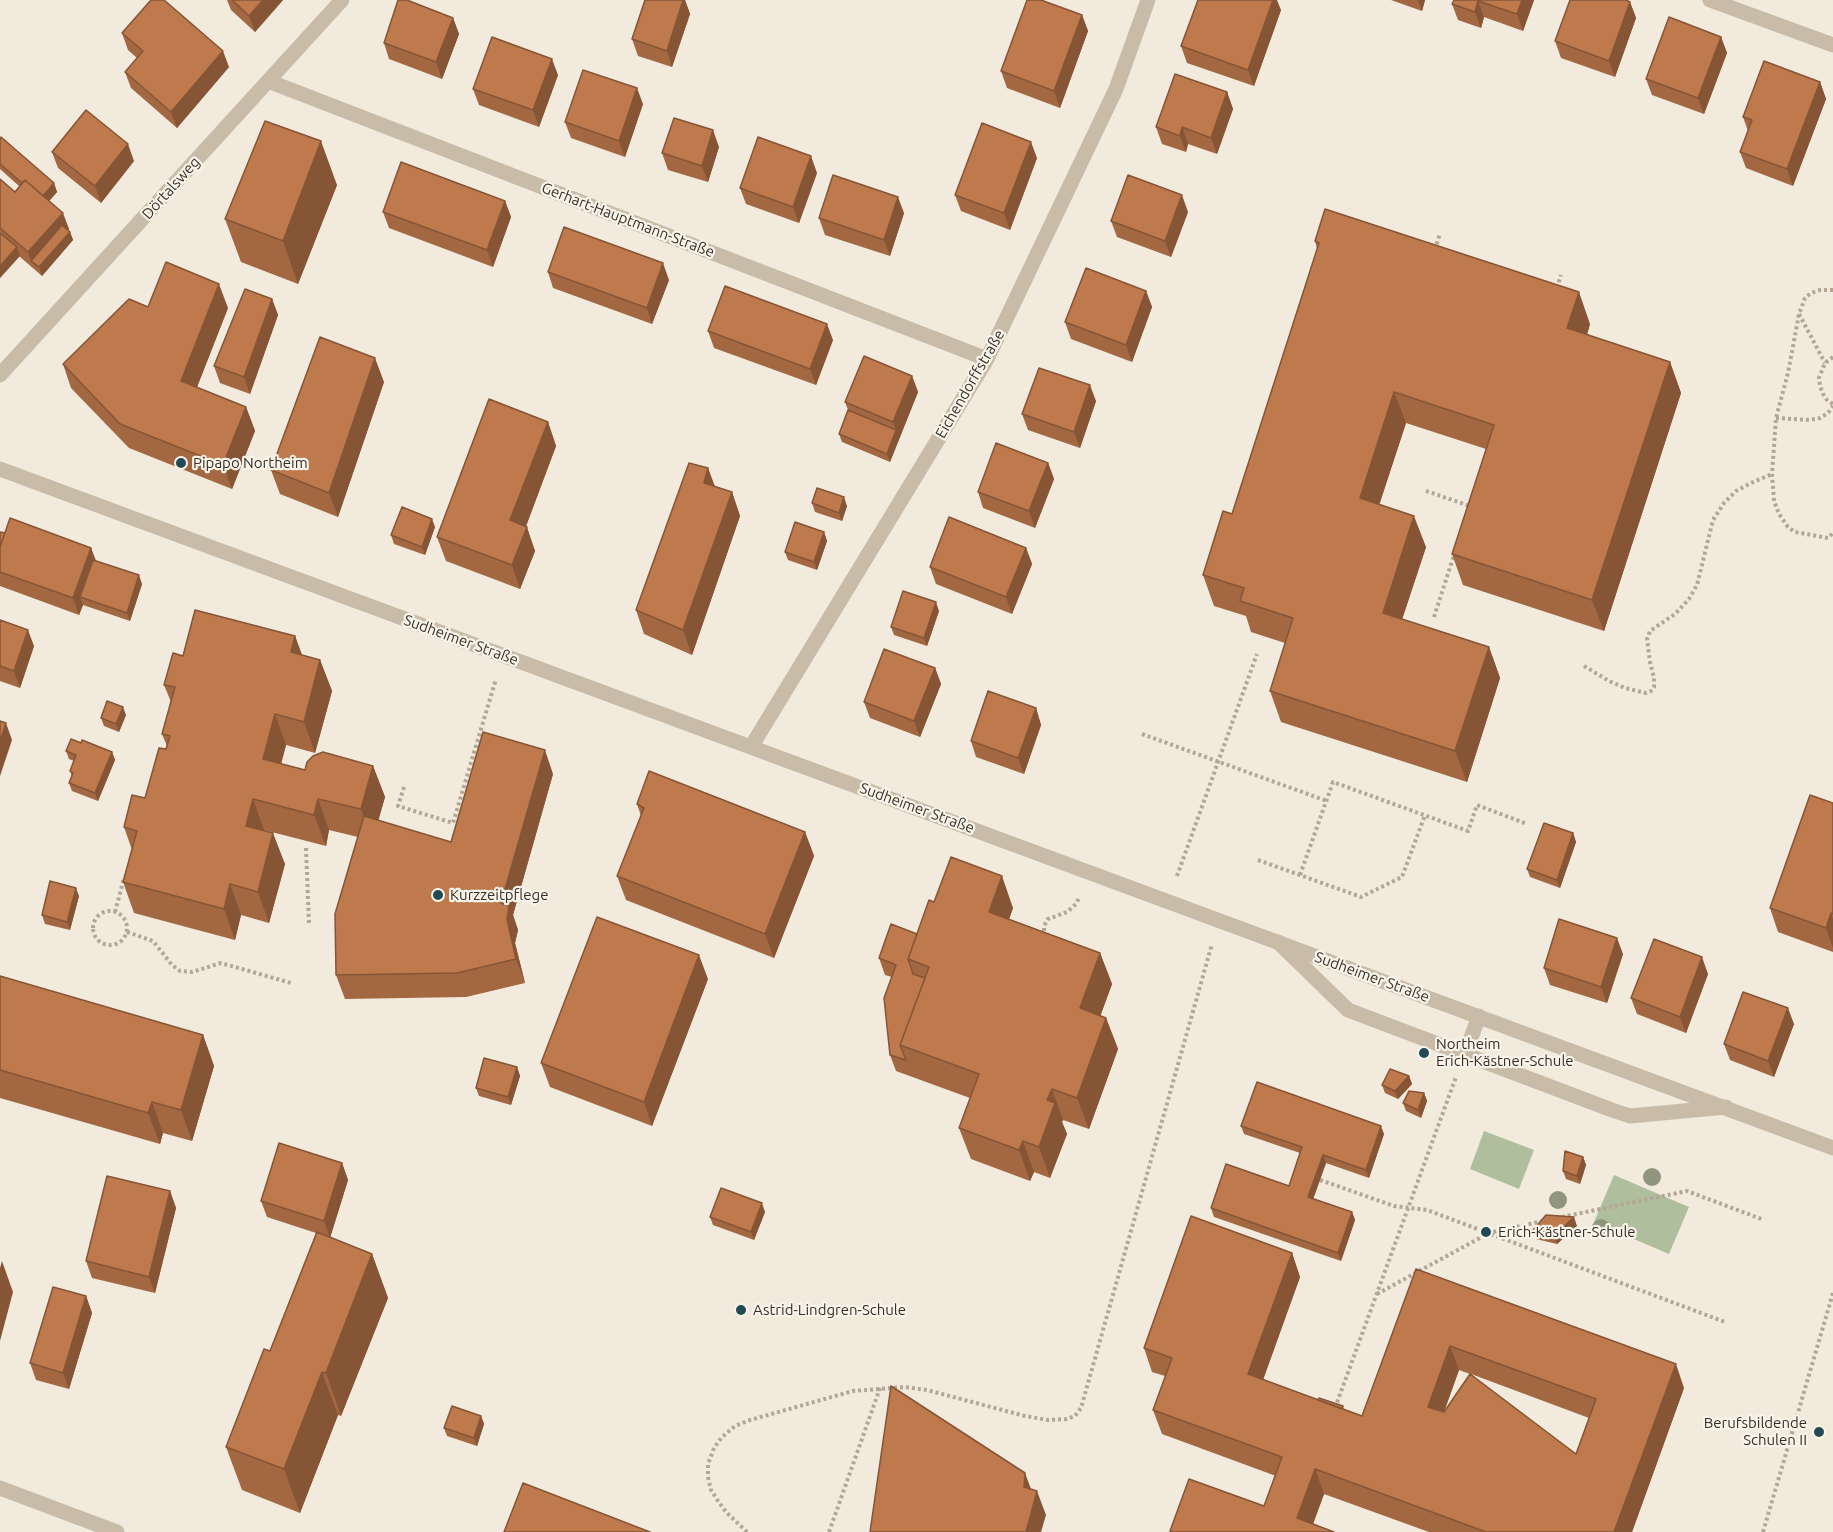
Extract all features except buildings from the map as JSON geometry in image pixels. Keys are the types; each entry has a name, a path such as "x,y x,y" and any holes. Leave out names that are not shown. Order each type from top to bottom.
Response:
{"street":[{"name":"Dörtalsweg","path":"0,375 342,0"},
{"name":"Eichendorffstraße","path":"752,747 987,359 1116,89 1148,0"},
{"path":"1710,0 1833,45"},
{"name":"Gerhart-Hauptmann-Straße","path":"268,81 987,359"},
{"name":"Sudheimer Straße","path":"0,469 1833,1148"},
{"path":"1278,942 1348,1010 1630,1116 1726,1107"},
{"path":"1465,1054 1479,1016"},
{"path":"0,1488 117,1532"}],"path":[{"path":"1434,252 1440,234"},
{"path":"1555,292 1561,275"},
{"path":"1833,290 1811,293 1805,298 1799,314 1788,373 1776,418 1772,474 1774,501 1788,527 1795,532 1828,538 1833,533"},
{"path":"1799,314 1825,363"},
{"path":"1776,418 1810,420 1828,413 1833,405 1827,400 1819,378 1825,363 1833,357"},
{"path":"1584,666 1625,688 1646,693 1651,691 1654,687 1654,678 1647,639 1650,631 1675,614 1689,599 1697,585 1713,520 1724,503 1736,491 1772,474"},
{"path":"1426,491 1471,506 1467,517"},
{"path":"1434,617 1456,550"},
{"path":"1168,901 1257,654"},
{"path":"404,787 398,806 453,823 503,655"},
{"path":"1142,734 1327,801"},
{"path":"1300,875 1333,782 1468,831 1477,806 1527,824"},
{"path":"1258,860 1361,897 1402,877 1425,815"},
{"path":"306,848 309,924"},
{"path":"115,912 127,869"},
{"path":"1045,941 1044,926 1048,919 1067,912 1076,903 1092,873"},
{"path":"115,912 125,919 127,932 119,942 106,944 96,936 94,930 97,917 102,913 115,912"},
{"path":"747,1532 726,1512 711,1490 708,1464 714,1448 722,1437 735,1426 750,1420 853,1391 905,1387 927,1390 1048,1420 1075,1416 1081,1408 1218,920"},
{"path":"127,932 153,941 172,966 180,971 192,972 221,963 291,983"},
{"path":"1333,1414 1465,1054"},
{"path":"1320,1180 1394,1206 1427,1210 1725,1323"},
{"path":"1559,1218 1687,1191 1764,1220"},
{"path":"1377,1294 1489,1233 1547,1221"},
{"path":"1763,1532 1833,1293"},
{"path":"829,1532 880,1388"}],"green space":[{"path":"1484,1131 1534,1150 1519,1189 1470,1169"},
{"path":"1614,1175 1689,1207 1669,1254 1594,1222"}],"place":[{"name":"Pipapo Northeim","path":"181,463"},
{"name":"Kurzzeitpflege","path":"438,895"},
{"name":"Northeim Erich-Kästner-Schule","path":"1424,1053"},
{"name":"Erich-Kästner-Schule","path":"1486,1232"},
{"name":"Astrid-Lindgren-Schule","path":"741,1310"},
{"name":"Berufsbildende Schulen II","path":"1819,1432"}]}
